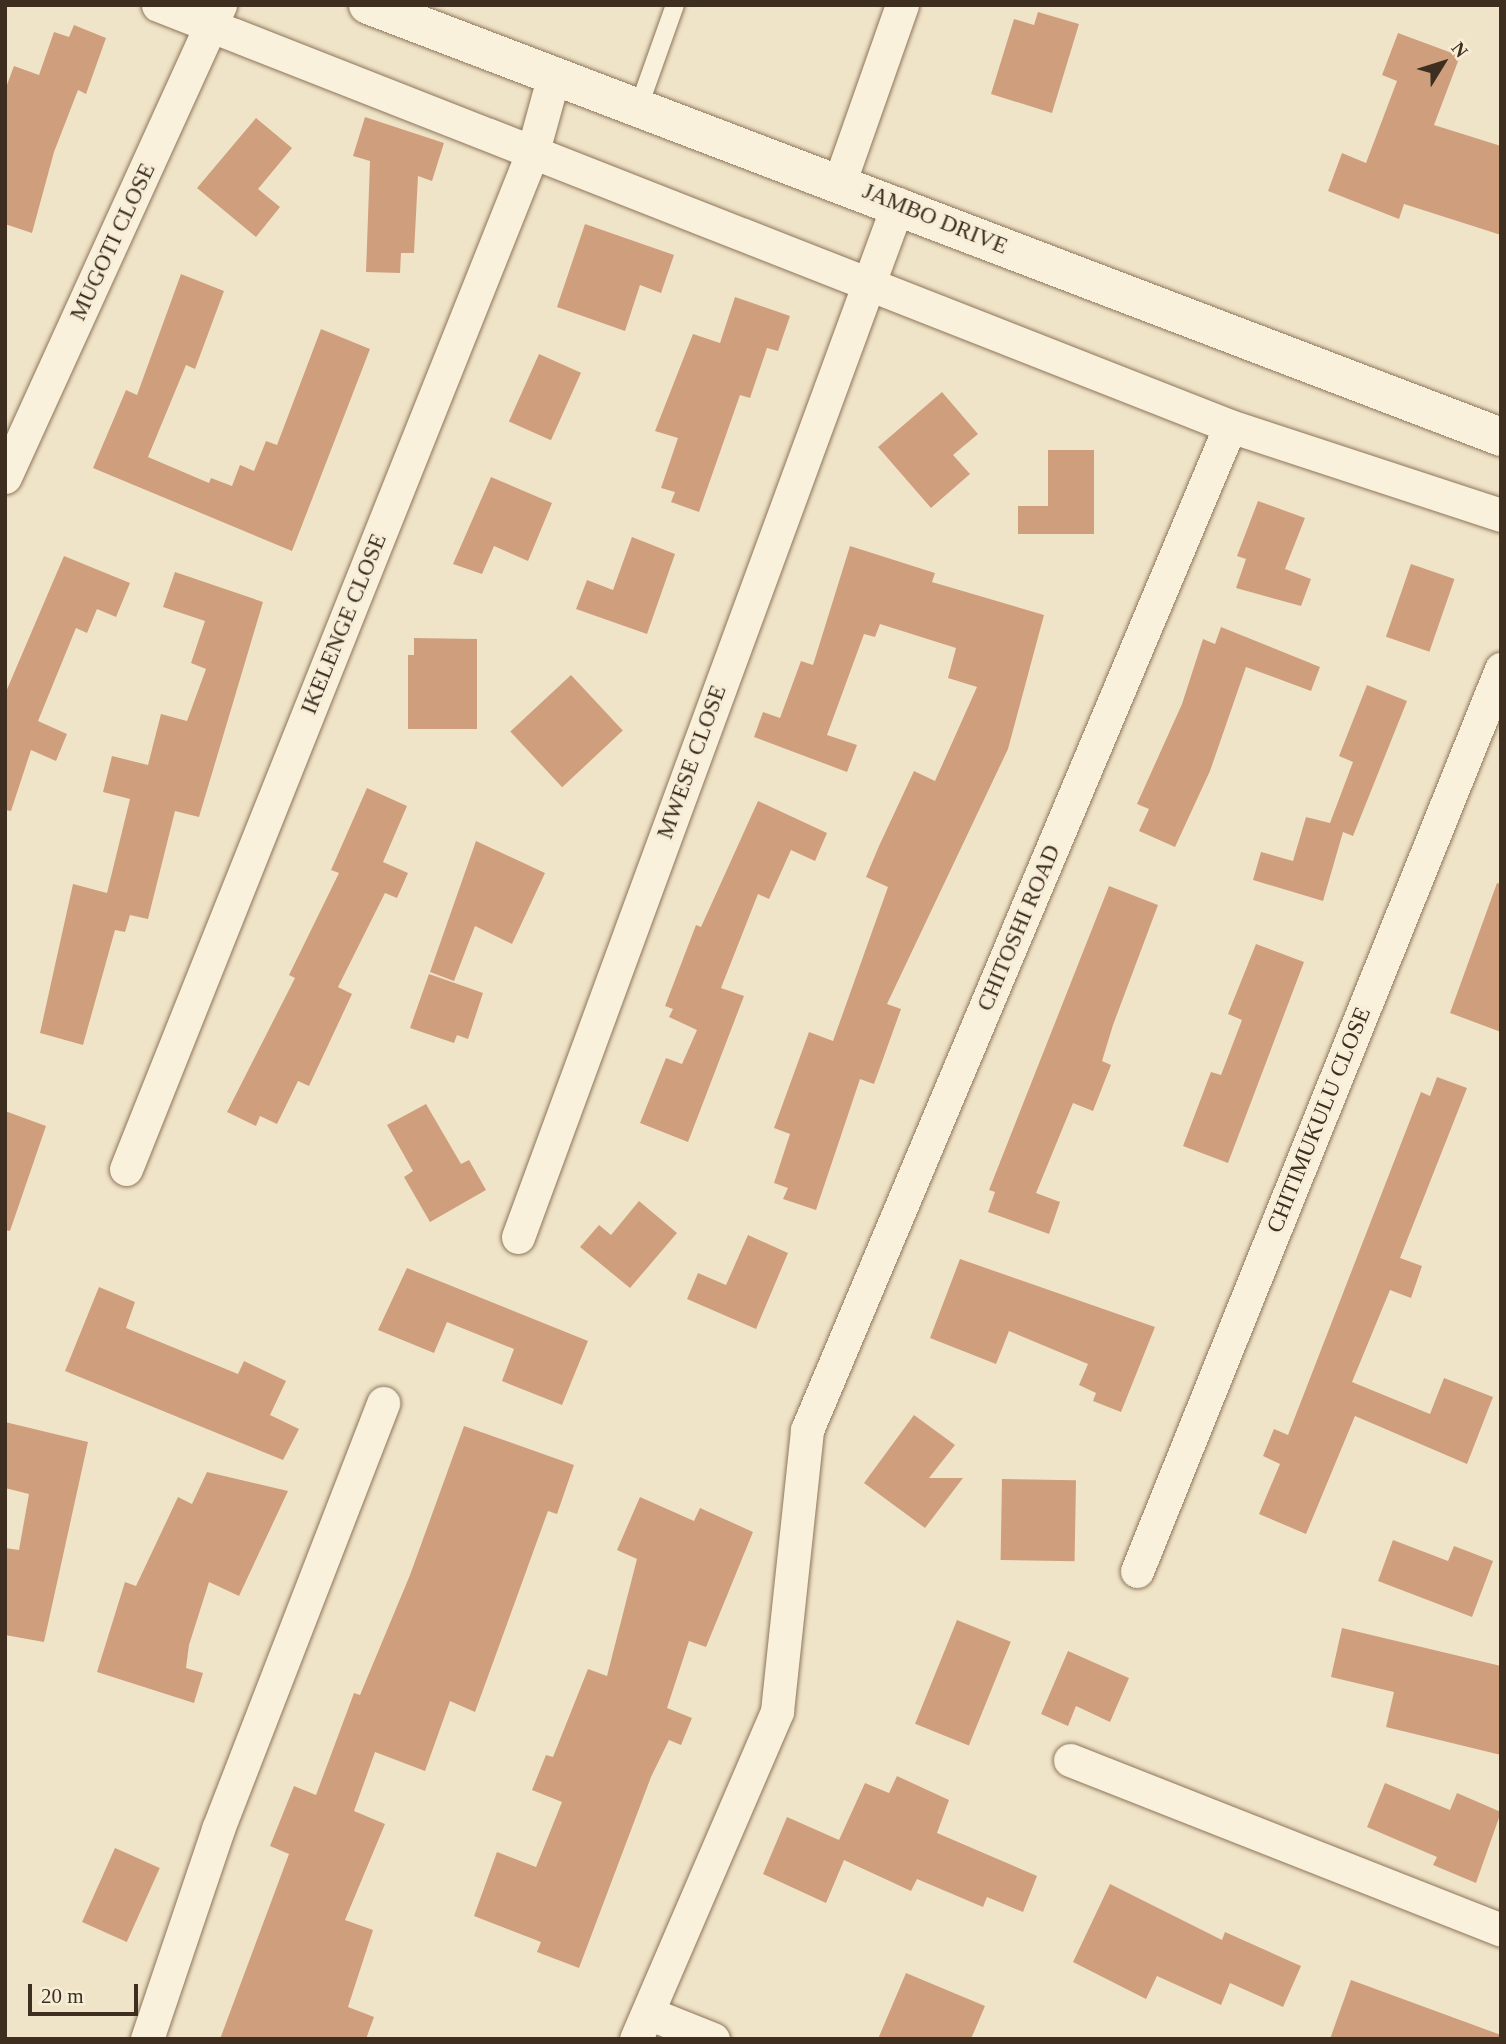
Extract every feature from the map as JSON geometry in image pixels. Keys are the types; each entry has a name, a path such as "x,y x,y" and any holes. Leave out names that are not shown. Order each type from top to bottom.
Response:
{"street":[{"path":"158,5 215,16 533,151 619,191 1230,426 1501,515"},
{"name":"JAMBO DRIVE","path":"368,5 840,181 1501,437"},
{"path":"840,181 902,5"},
{"name":"MUGOTI CLOSE","path":"5,477 215,16"},
{"name":"IKELENGE CLOSE","path":"126,1169 533,151 554,75"},
{"name":"MWESE CLOSE","path":"518,1237 898,204"},
{"name":"CHITOSHI ROAD","path":"642,2026 777,1711 807,1430 1230,426"},
{"name":"CHITIMUKULU CLOSE","path":"1137,1571 1501,669"},
{"path":"147,2039 218,1829 383,1403"},
{"path":"1070,1760 1501,1930"},
{"path":"642,2026 713,2039"}],"lane":[{"path":"639,106 675,5"}],"building":[{"path":"1038,12 1079,24 1052,113 991,94 1014,19 1034,25"},
{"path":"74,25 106,38 86,94 78,90 54,152 32,233 5,224 5,90 14,66 39,75 54,32 69,37"},
{"path":"1398,33 1460,56 1434,125 1501,146 1501,235 1404,204 1399,219 1328,191 1342,153 1366,163 1397,81 1382,75"},
{"path":"365,117 444,143 432,181 418,176 414,253 401,253 400,273 366,272 370,161 353,156"},
{"path":"256,118 292,148 258,189 280,207 256,237 197,188"},
{"path":"585,224 674,255 661,293 640,285 625,331 557,307"},
{"path":"181,274 224,291 195,369 186,365 148,457 209,483 211,478 232,486 240,465 254,471 266,441 277,445 321,329 370,349 292,551 93,468 126,390 137,395"},
{"path":"735,297 790,316 778,351 767,348 750,398 740,395 699,512 671,502 675,492 661,488 678,438 655,431 693,334 720,343"},
{"path":"539,354 581,373 551,440 509,422"},
{"path":"942,392 978,434 953,455 970,474 931,508 878,447"},
{"path":"1048,450 1094,450 1094,534 1018,534 1018,506 1048,506"},
{"path":"491,477 552,503 528,561 494,546 482,574 453,564"},
{"path":"1258,501 1305,518 1285,569 1311,579 1301,606 1236,588 1246,559 1237,556"},
{"path":"632,537 675,554 647,634 576,609 587,580 613,590"},
{"path":"850,546 935,573 932,582 1044,615 1008,749 887,1004 901,1009 874,1084 860,1079 816,1210 783,1199 788,1188 774,1183 790,1134 774,1128 809,1032 833,1041 888,887 866,877 879,846 914,771 935,781 977,687 948,678 956,648 880,624 875,637 864,634 827,735 857,745 847,772 754,737 763,712 780,718 801,661 813,665"},
{"path":"64,556 130,583 116,617 97,609 87,633 76,628 38,721 67,734 56,761 31,750 11,811 5,810 5,694"},
{"path":"1411,564 1454,579 1429,652 1386,637"},
{"path":"175,572 263,602 199,817 175,811 148,919 130,915 125,932 115,930 83,1045 40,1033 73,884 107,893 130,799 103,792 112,756 148,765 161,714 187,721 206,669 191,663 205,621 163,607"},
{"path":"1221,627 1320,667 1311,691 1246,667 1210,771 1175,847 1139,831 1149,809 1137,804 1182,704 1203,639 1215,644"},
{"path":"414,638 477,639 477,729 408,729 408,655 414,655"},
{"path":"571,675 623,731 562,787 510,732"},
{"path":"1367,685 1407,701 1353,836 1343,832 1323,901 1253,880 1261,852 1293,861 1306,817 1330,823 1353,762 1339,756"},
{"path":"367,788 407,806 383,862 408,873 397,898 385,893 338,987 352,994 309,1086 298,1081 277,1124 260,1116 256,1126 227,1112 295,978 289,975 339,873 331,870"},
{"path":"758,801 827,833 815,861 791,850 769,899 758,894 721,988 744,996 688,1142 640,1123 666,1058 682,1064 697,1030 669,1017 673,1009 665,1006 696,925 701,927"},
{"path":"476,841 545,873 512,944 475,926 454,981 430,972"},
{"path":"1497,883 1501,884 1501,1032 1450,1013"},
{"path":"1109,886 1158,905 1113,1025 1102,1061 1111,1065 1093,1111 1073,1103 1036,1193 1060,1202 1049,1234 988,1212 995,1192 989,1190"},
{"path":"1256,944 1304,962 1228,1163 1183,1146 1211,1072 1221,1075 1242,1020 1228,1014"},
{"path":"429,974 483,993 468,1039 457,1035 454,1043 410,1028"},
{"path":"1437,1077 1467,1088 1400,1258 1422,1266 1411,1298 1390,1290 1352,1382 1430,1414 1444,1378 1493,1397 1467,1464 1355,1416 1306,1534 1259,1514 1280,1464 1263,1456 1274,1429 1288,1435 1421,1092 1430,1096"},
{"path":"426,1104 461,1164 469,1160 486,1190 430,1222 404,1177 413,1171 387,1125"},
{"path":"5,1111 46,1126 10,1231 5,1230"},
{"path":"639,1201 677,1233 630,1288 580,1247 599,1225 611,1235"},
{"path":"748,1235 788,1253 756,1329 687,1299 698,1273 726,1285"},
{"path":"960,1259 1155,1327 1121,1412 1093,1401 1096,1393 1079,1385 1088,1364 1009,1331 996,1364 930,1338"},
{"path":"407,1268 588,1341 562,1405 502,1381 514,1349 447,1322 434,1353 378,1330"},
{"path":"99,1287 135,1302 126,1328 238,1374 244,1361 286,1381 270,1415 299,1429 283,1460 65,1371"},
{"path":"914,1415 955,1445 929,1478 963,1478 925,1528 864,1483"},
{"path":"5,1422 88,1442 44,1642 5,1635 5,1548 19,1550 29,1494 5,1488"},
{"path":"464,1426 574,1465 557,1514 548,1511 475,1712 450,1701 425,1771 375,1752 354,1811 385,1824 345,1920 373,1930 348,2007 374,2017 366,2039 220,2039 289,1854 270,1846 294,1786 316,1795 354,1693 360,1695 410,1575"},
{"path":"207,1472 288,1491 239,1596 209,1582 189,1645 186,1668 203,1673 194,1703 97,1672 125,1582 136,1586 178,1497 192,1504"},
{"path":"1002,1479 1076,1480 1075,1561 1001,1560"},
{"path":"640,1497 694,1521 700,1508 753,1532 706,1647 689,1641 667,1708 692,1718 681,1745 669,1740 651,1777 579,1968 537,1952 541,1942 474,1916 497,1852 536,1867 562,1802 532,1790 546,1755 553,1757 588,1669 607,1676 637,1559 617,1550"},
{"path":"1393,1540 1448,1561 1454,1546 1493,1561 1472,1617 1378,1581"},
{"path":"957,1620 1011,1642 969,1746 915,1724"},
{"path":"1342,1628 1501,1666 1501,1755 1386,1727 1394,1692 1331,1677"},
{"path":"1068,1651 1129,1678 1110,1722 1076,1706 1068,1726 1041,1714"},
{"path":"897,1776 949,1800 937,1833 1037,1876 1023,1912 987,1897 983,1907 917,1879 911,1891 844,1860 826,1903 763,1874 787,1817 839,1840 865,1783 889,1793"},
{"path":"1385,1783 1450,1810 1457,1793 1501,1812 1476,1883 1433,1865 1437,1857 1367,1827"},
{"path":"115,1848 160,1868 127,1942 82,1922"},
{"path":"1110,1884 1222,1940 1225,1932 1301,1966 1283,2007 1230,1983 1221,2005 1157,1976 1146,1999 1073,1962"},
{"path":"906,1973 985,2006 971,2039 878,2039"},
{"path":"1351,1980 1501,2035 1501,2039 1330,2039"}]}
